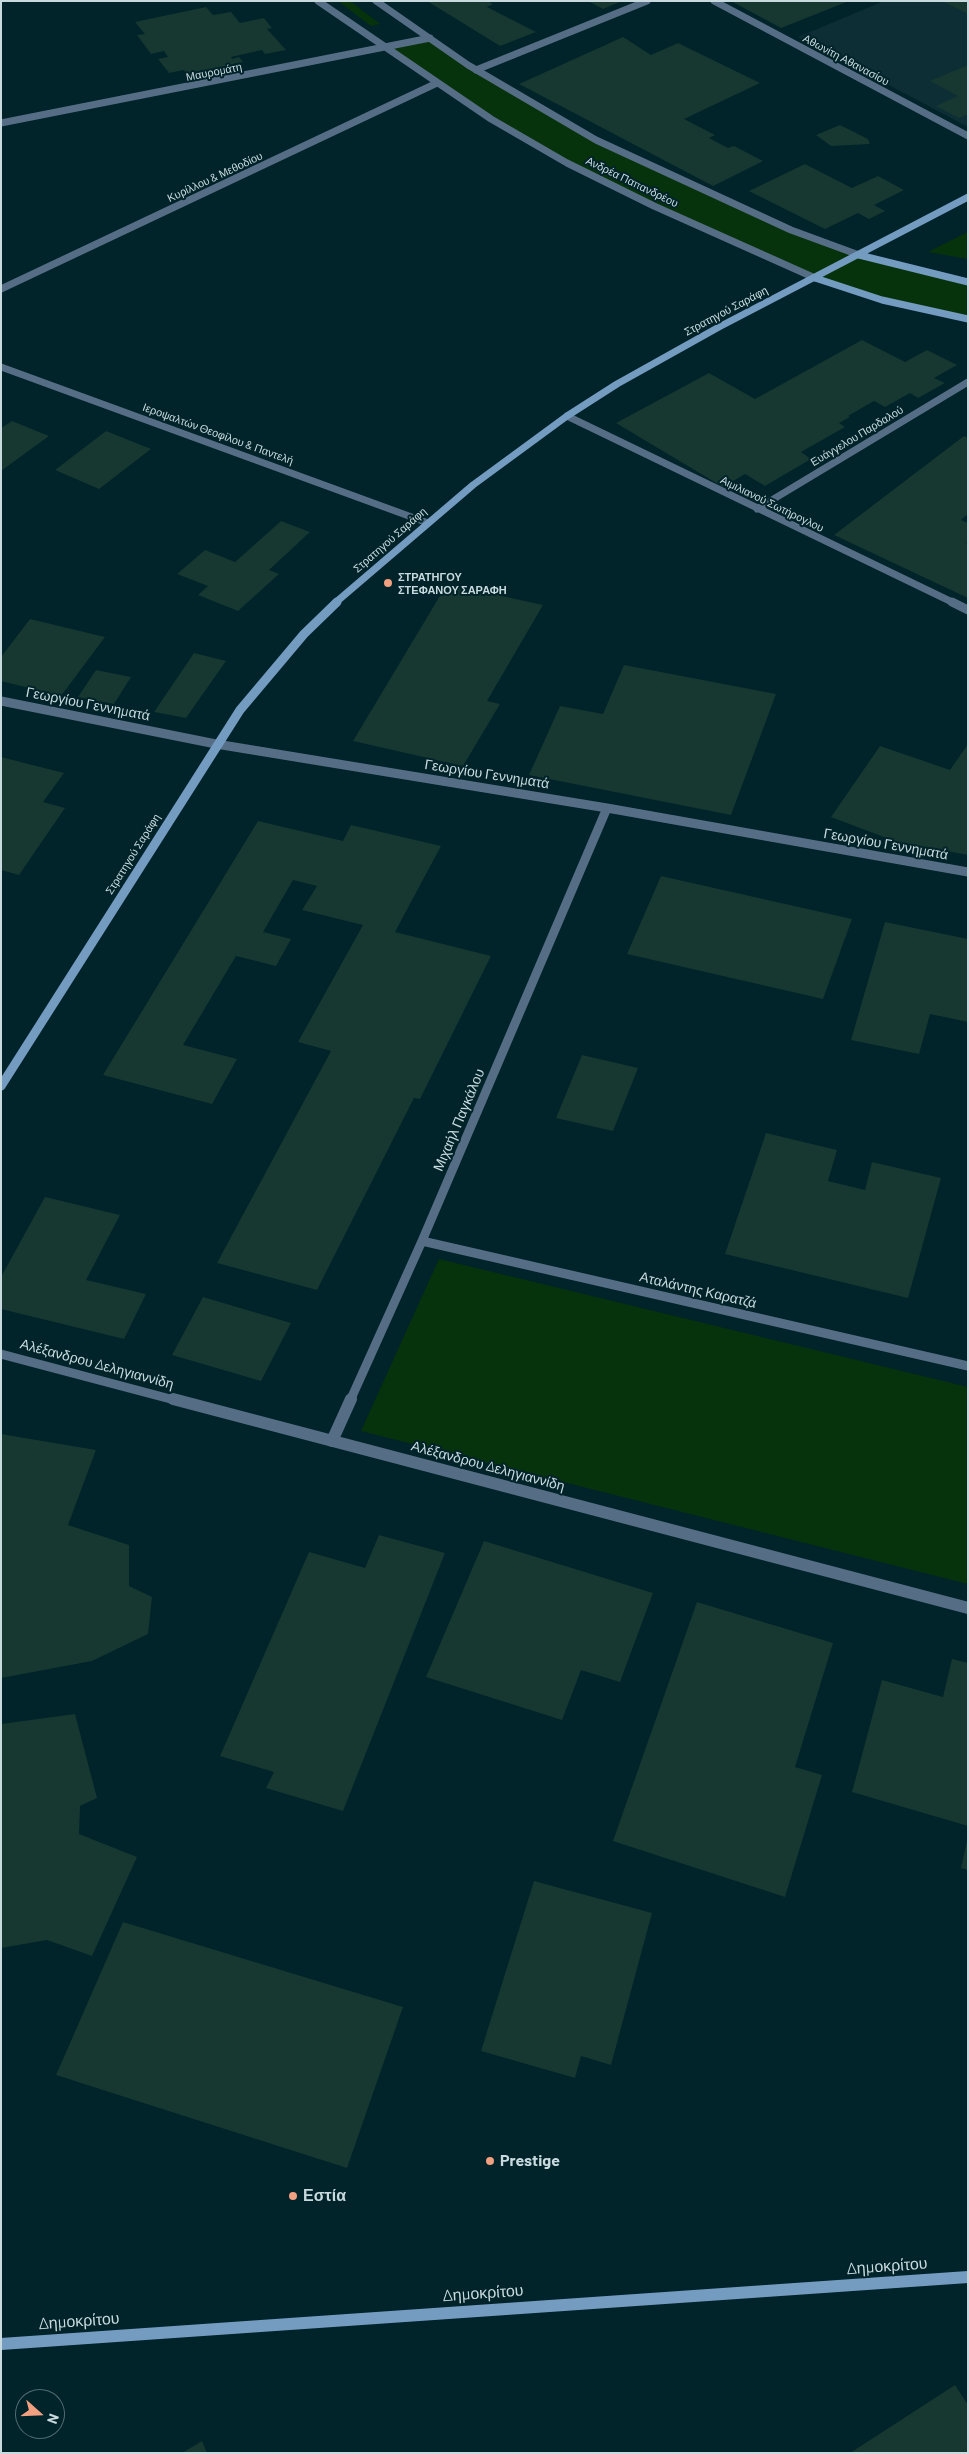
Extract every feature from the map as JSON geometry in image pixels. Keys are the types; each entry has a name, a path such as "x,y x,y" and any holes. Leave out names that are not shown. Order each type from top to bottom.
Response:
{"street":[{"name":"Ανδρέα Παπανδρέου","path":"318,1 491,120 567,163 654,206 815,278 882,300 968,320"},
{"name":"Ανδρέα Παπανδρέου","path":"376,1 476,70 596,140 791,230 859,255 968,282"},
{"path":"476,70 647,1"},
{"name":"Αθωνίτη Αθανασίου","path":"714,1 968,136"},
{"name":"Μαυρομάτη","path":"1,123 430,38"},
{"name":"Κυρίλλου & Μεθοδίου","path":"1,289 437,83"},
{"name":"Στρατηγού Σαράφη","path":"1,1086 216,744 269,673 304,634 341,598 428,522 509,458 567,416 658,360 967,199"},
{"name":"Ιεροψαλτών Θεοφίλου & Παντελή","path":"1,367 428,522"},
{"name":"Ευάγγελου Παρδαλού","path":"757,509 968,382"},
{"name":"Αιμιλιανού Σωτήρογλου","path":"567,416 968,610"},
{"name":"Γεωργίου Γεννηματά","path":"1,701 216,744 607,808 968,872"},
{"name":"Μιχαήλ Παγκάλου","path":"332,1441 422,1241 607,808"},
{"name":"Αταλάντης Καρατζά","path":"422,1241 968,1366"},
{"name":"Αλέξανδρου Δεληγιαννίδη","path":"1,1354 968,1608"},
{"name":"Δημοκρίτου","path":"1,2344 968,2277"}],"shaded area":[{"path":"884,1 968,1 968,127 798,37"}],"green space":[{"path":"338,1 350,1 380,24 371,26"},
{"path":"430,38 596,140 815,240 968,282 968,319 844,289 567,163 385,48"},
{"path":"968,232 968,259 928,252"},
{"path":"439,1259 968,1387 968,1584 361,1431"}],"building":[{"path":"427,1 488,1 493,4 487,7 536,32 500,46"},
{"path":"588,1 622,1 603,9"},
{"path":"731,1 849,1 781,28"},
{"path":"942,1 968,1 968,14"},
{"path":"206,7 213,15 231,12 240,23 264,18 272,28 267,29 286,50 265,54 262,50 231,57 232,59 239,57 243,62 187,74 184,70 169,73 158,59 168,57 164,51 151,54 137,35 145,34 135,22"},
{"path":"623,37 651,55 678,43 760,83 684,119 715,135 709,138 728,148 734,146 763,161 713,186 519,84"},
{"path":"968,65 968,114 959,118 936,106 958,96 930,81"},
{"path":"840,125 868,139 870,144 831,146 816,135"},
{"path":"805,164 852,188 878,176 904,190 874,205 885,211 869,219 858,213 825,229 749,191"},
{"path":"862,340 905,362 927,350 957,365 934,378 945,383 918,398 910,393 885,407 874,401 848,416 850,417 839,423 845,427 801,452 811,459 765,486 745,474 723,487 616,423 709,373 755,399"},
{"path":"12,421 49,436 1,471 1,428"},
{"path":"106,431 151,449 99,489 55,470"},
{"path":"964,436 968,438 968,514 961,520 968,523 968,541 966,543 968,544 968,598 834,535"},
{"path":"281,521 310,532 269,570 279,574 238,611 198,595 208,586 177,574 205,550 235,562"},
{"path":"447,584 543,605 487,701 500,704 463,766 353,741"},
{"path":"30,619 105,637 61,696 1,681 1,657"},
{"path":"194,653 226,661 186,718 154,712"},
{"path":"624,665 776,694 731,815 529,775 560,706 603,714"},
{"path":"96,670 131,677 114,704 78,697"},
{"path":"968,744 968,855 897,842 831,817 880,746 950,770"},
{"path":"1,757 64,773 43,802 65,808 19,875 1,870"},
{"path":"258,821 343,841 351,825 441,846 395,932 491,956 420,1099 414,1098 317,1290 217,1263 331,1051 298,1042 363,925 302,910 317,886 293,880 263,932 291,939 276,966 236,956 183,1045 237,1059 212,1104 103,1075"},
{"path":"661,876 852,919 823,999 627,954"},
{"path":"885,922 968,939 968,1022 930,1014 919,1054 851,1040"},
{"path":"582,1055 638,1068 613,1131 556,1118"},
{"path":"766,1133 837,1150 828,1181 865,1190 872,1162 941,1178 908,1298 725,1254"},
{"path":"45,1197 120,1215 86,1280 146,1294 124,1339 1,1309 1,1277"},
{"path":"203,1297 291,1323 261,1381 172,1355"},
{"path":"1,1434 96,1450 68,1525 129,1545 129,1586 152,1597 148,1634 92,1661 1,1678"},
{"path":"379,1535 445,1553 343,1811 266,1788 274,1772 220,1756 309,1552 365,1568"},
{"path":"484,1541 653,1593 620,1682 581,1670 562,1720 426,1677"},
{"path":"697,1602 833,1643 795,1767 822,1775 785,1897 613,1841"},
{"path":"952,1659 968,1663 968,1826 852,1792 882,1680 943,1697"},
{"path":"75,1714 97,1798 80,1806 79,1834 137,1857 92,1956 47,1940 1,1948 1,1724"},
{"path":"968,1841 968,1870 961,1868"},
{"path":"534,1881 652,1913 611,2065 581,2056 575,2078 481,2051"},
{"path":"123,1922 403,2007 347,2168 56,2075"},
{"path":"955,2385 968,2405 968,2453 850,2453"},
{"path":"202,2441 207,2453 182,2453"}],"place":[{"name":"ΣΤΡΑΤΗΓΟΥ ΣΤΕΦΑΝΟΥ ΣΑΡΑΦΗ","path":"388,583"},
{"name":"Prestige","path":"490,2161"},
{"name":"Εστία","path":"293,2196"}]}
